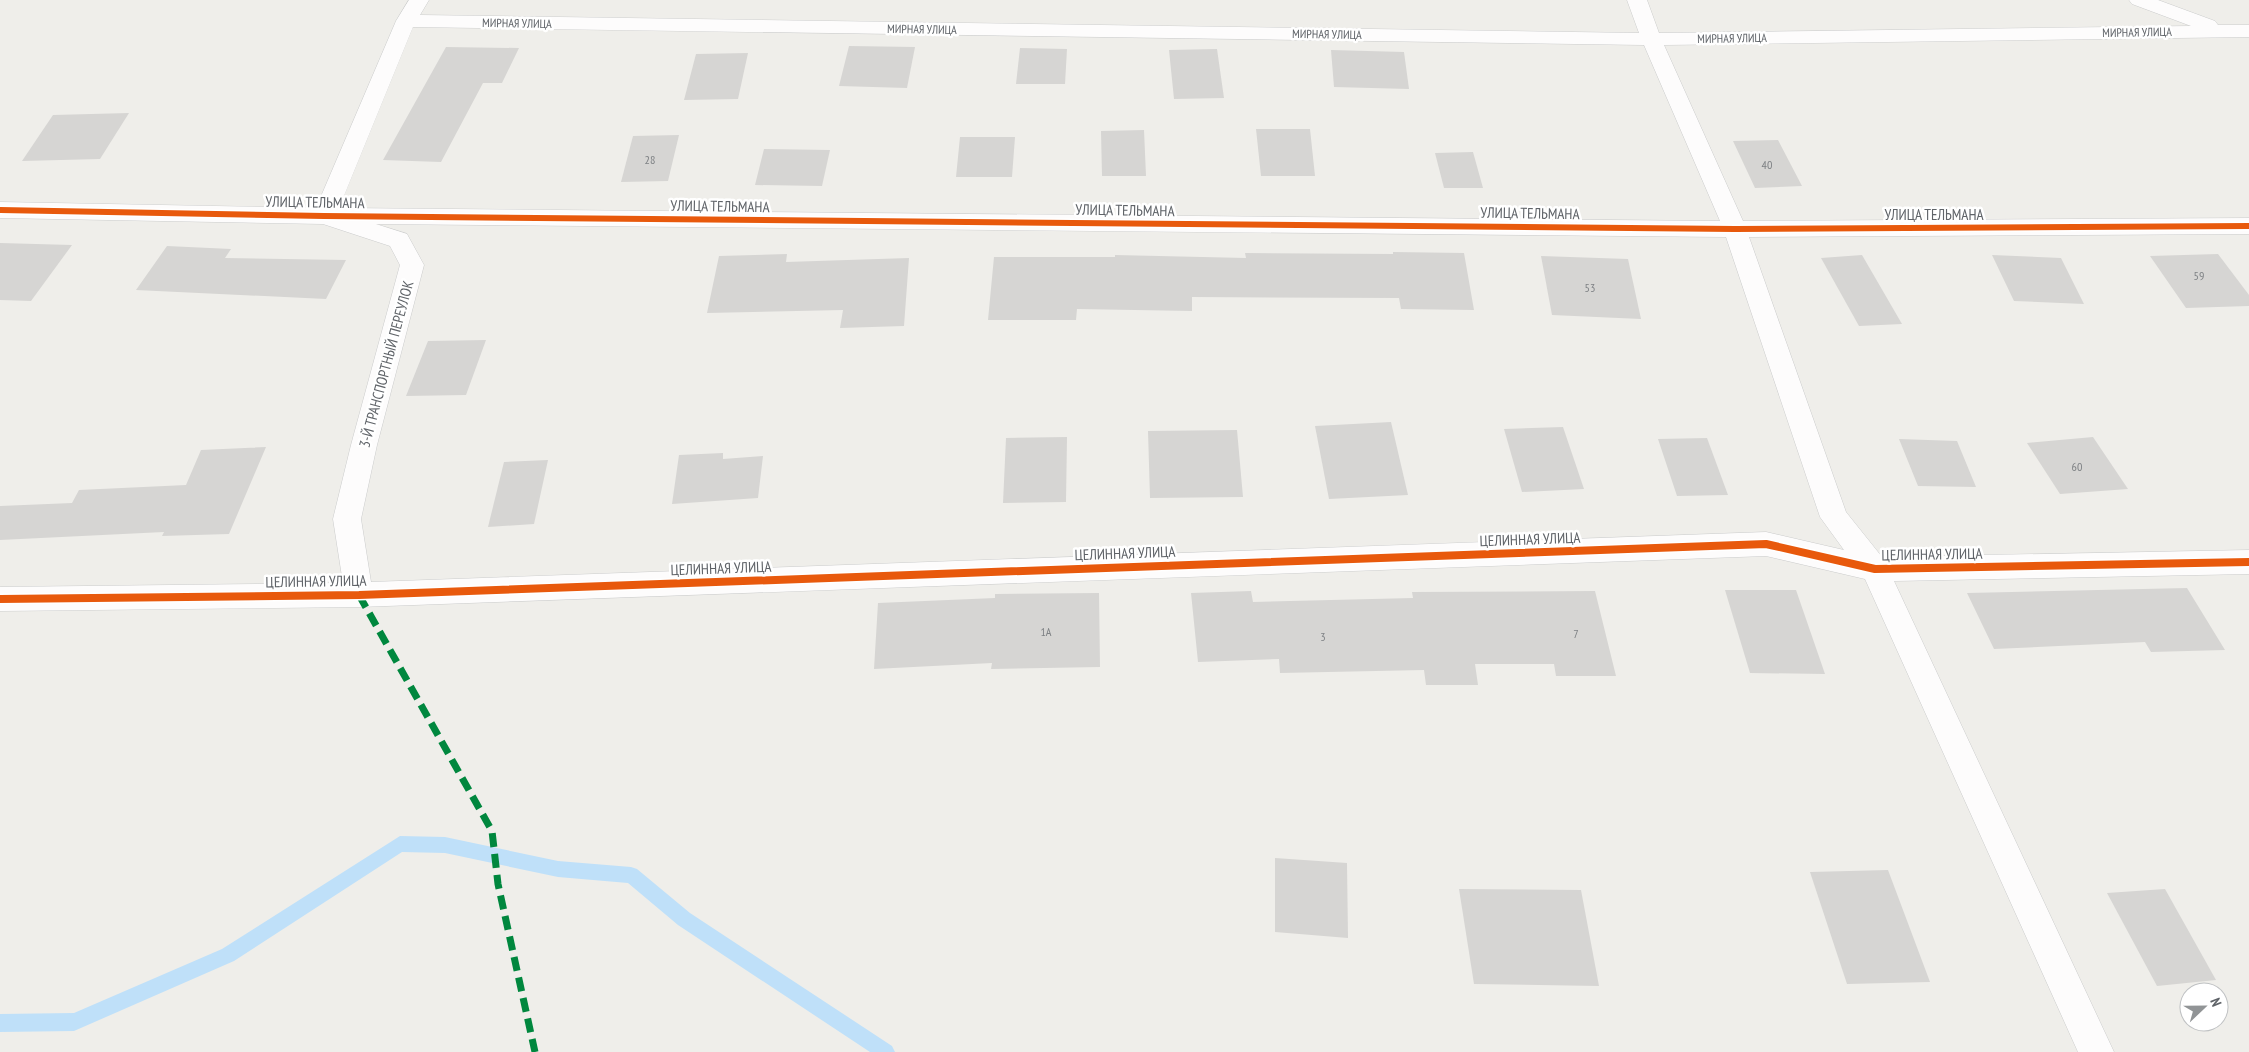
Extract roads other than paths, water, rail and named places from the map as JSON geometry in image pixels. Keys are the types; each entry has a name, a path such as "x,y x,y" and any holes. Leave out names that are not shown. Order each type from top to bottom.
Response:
{"street":[{"path":"324,216 406,21 419,0"},
{"path":"1636,0 1651,39 1736,229 1834,517 1874,569 2096,1052"},
{"path":"2139,0 2226,31 2249,42"},
{"name":"МИРНАЯ УЛИЦА","path":"406,21 1651,39 2249,31"},
{"name":"УЛИЦА ТЕЛЬМАНА","path":"0,210 324,216 1736,229 2249,226"},
{"name":"3-Й ТРАНСПОРТНЫЙ ПЕРЕУЛОК","path":"324,216 399,240 412,265 364,445 347,519 359,595"},
{"name":"ЦЕЛИННАЯ УЛИЦА","path":"0,599 359,595 1766,544 1874,569 2249,562"}],"waterway":[{"path":"0,1023 74,1022 228,955 400,844 445,845 558,869 631,875 684,919 886,1052"}]}
